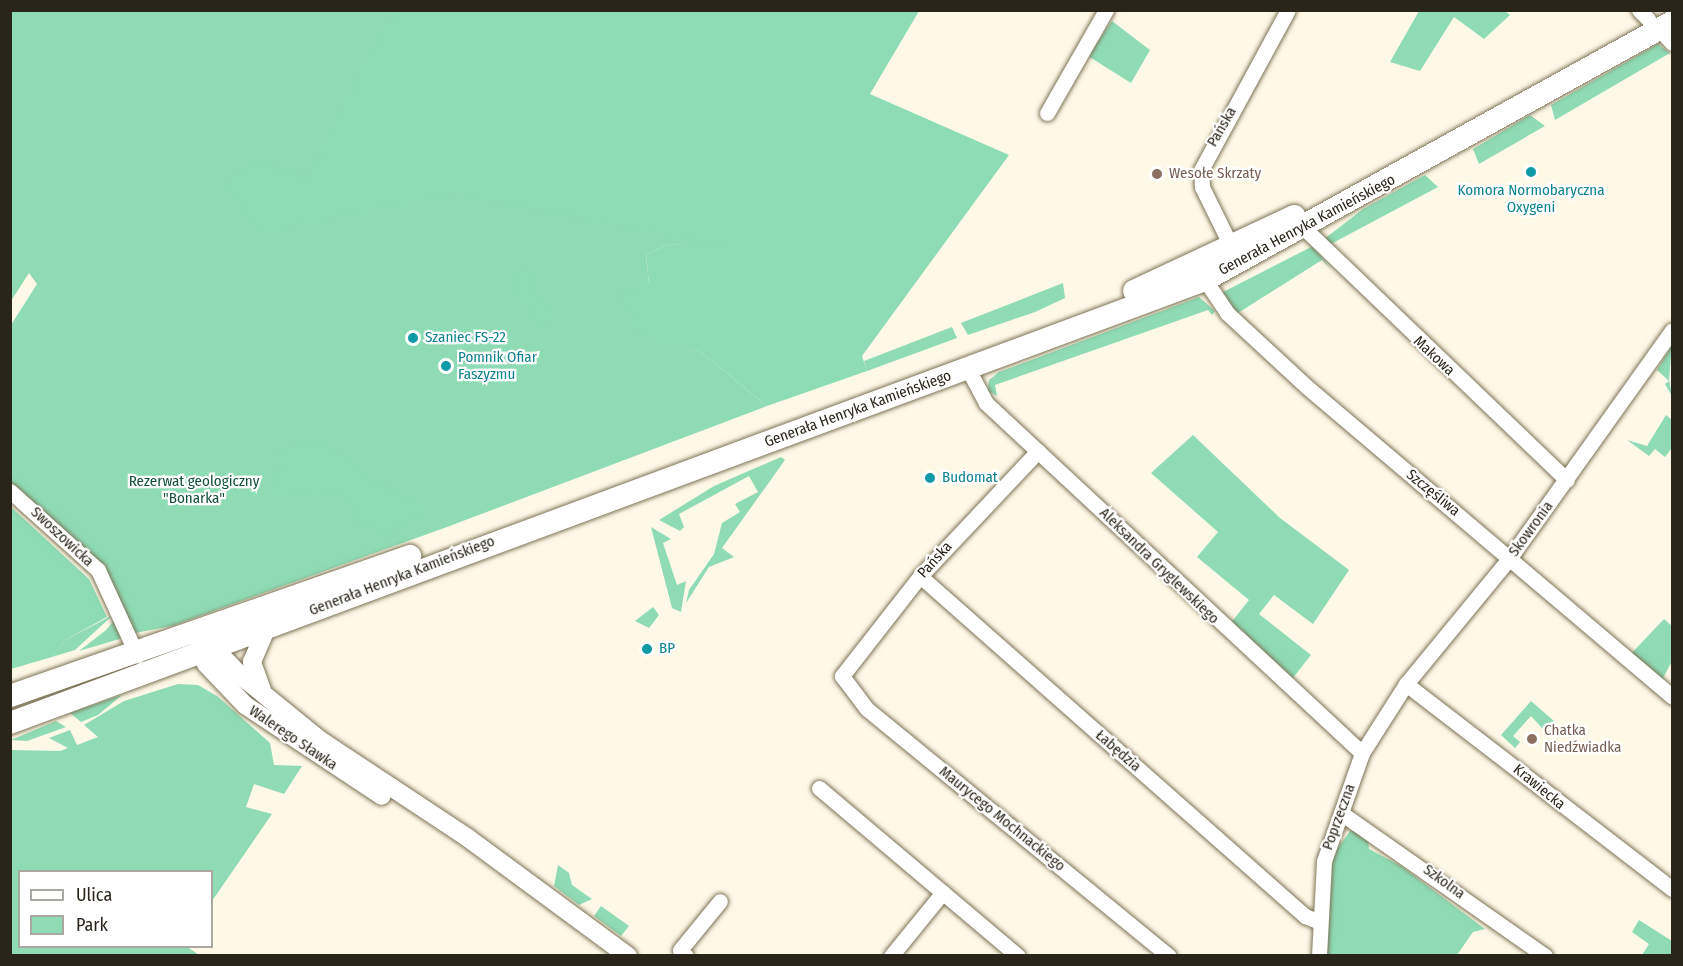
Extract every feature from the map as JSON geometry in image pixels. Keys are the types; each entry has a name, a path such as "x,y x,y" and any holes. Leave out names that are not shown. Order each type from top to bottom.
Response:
{"main road":[{"name":"Generała Henryka Kamieńskiego","path":"10,723 204,644 1078,313 1232,248 1659,22"},
{"name":"Generała Henryka Kamieńskiego","path":"10,696 137,655 204,644 266,629 424,565 968,369 1205,280 1304,228 1659,22"}],"street":[{"path":"1047,113 1106,10"},
{"name":"Pańska","path":"1232,248 1202,187 1201,170 1288,10"},
{"name":"Makowa","path":"1304,228 1567,480"},
{"name":"Szczęśliwa","path":"1205,280 1227,313 1289,372 1511,556 1606,646 1672,697"},
{"name":"Skowronia","path":"1381,721 1406,684 1511,556 1672,330"},
{"name":"Aleksandra Gryglewskiego","path":"968,369 986,403 1362,753"},
{"name":"Pańska","path":"842,676 920,576 1038,451"},
{"name":"Swoszowicka","path":"10,491 98,570 137,655"},
{"name":"Łabędzia","path":"920,576 1305,916 1320,922"},
{"name":"Walerego Sławka","path":"266,629 252,662 266,697"},
{"name":"Walerego Sławka","path":"204,644 320,740 502,862 628,956"},
{"name":"Walerego Sławka","path":"204,644 232,693 278,731 419,819 502,862"},
{"name":"Maurycego Mochnackiego","path":"842,676 867,709 1169,956"},
{"name":"Krawiecka","path":"1406,684 1672,889"},
{"name":"Poprzeczna","path":"1319,956 1324,861 1362,753 1381,721"},
{"path":"819,788 1018,956"},
{"name":"Szkolna","path":"1341,813 1545,956"},
{"path":"891,956 943,892"},
{"path":"686,956 680,950 720,901"}],"green space":[{"name":"Rezerwat geologiczny \"Bonarka\"","path":"11,11 846,11 732,248 670,244 646,254 649,284 640,332 702,353 767,406 447,527 172,626 135,633 97,560 11,483 11,325 37,284 29,273 11,301"},
{"path":"395,11 919,11 870,94 1009,155 862,356 867,371 767,406 702,353 640,333 620,292 649,284 646,254 670,244 726,246 455,193 259,231 226,185 254,160 307,178"},
{"path":"1419,11 1505,11 1510,15 1484,39 1454,17 1420,71 1390,62"},
{"path":"1112,21 1150,50 1131,83 1088,56"},
{"path":"1658,44 1670,53 1555,120 1551,105"},
{"path":"1530,115 1545,126 1479,164 1473,149"},
{"path":"1425,175 1438,187 1329,245 1323,240 1363,209"},
{"path":"1313,246 1331,269 1322,260 1238,313 1221,293"},
{"path":"522,269 529,272 535,291 550,307 546,324 534,322 529,305 517,296 516,274"},
{"path":"1063,283 1065,298 1035,312 968,335 961,323"},
{"path":"1199,297 1215,311 1212,315 1208,310 995,385 997,396 988,391 989,380 999,372"},
{"path":"952,327 957,338 867,371 864,361"},
{"path":"1672,345 1669,379 1672,396 1665,384 1669,381 1657,370"},
{"path":"1666,415 1672,420 1672,448 1665,457 1655,449 1649,456 1627,440 1647,446"},
{"path":"1193,435 1280,518 1349,570 1313,624 1274,595 1259,614 1311,655 1292,679 1230,624 1249,600 1197,557 1218,532 1151,473"},
{"path":"312,442 329,444 367,479 407,497 424,513 385,534 357,521 347,495 279,493 274,488 281,464 278,450"},
{"path":"781,457 785,460 722,548 734,557 709,567 686,603 689,590 714,554 722,523 740,512 735,504 758,492 749,476 679,514 684,527 680,531 659,520 714,486"},
{"path":"11,507 89,579 107,617 65,640 52,657 11,669"},
{"path":"651,527 671,539 663,543 677,585 686,581 681,612 672,608"},
{"path":"653,607 659,615 649,628 635,621"},
{"path":"113,615 75,650 52,657 65,640"},
{"path":"115,619 123,638 79,651 106,630"},
{"path":"1664,619 1672,626 1672,661 1662,680 1629,656"},
{"path":"178,684 198,685 217,696 270,743 274,765 302,766 284,794 254,784 246,807 272,814 213,900 213,870 18,870 18,948 189,948 199,955 11,955 11,750 60,751 68,748 49,738 70,730 77,745 98,737 84,725 124,701"},
{"path":"122,695 98,715 81,722 70,713"},
{"path":"1531,701 1554,721 1543,729 1531,716 1513,736 1520,742 1515,748 1501,735"},
{"path":"56,721 66,727 27,741 11,740"},
{"path":"1351,830 1368,839 1369,849 1401,866 1485,929 1473,932 1457,955 1326,956 1333,854"},
{"path":"558,865 569,873 572,885 592,899 579,905 554,886"},
{"path":"601,906 629,926 621,936 594,916"},
{"path":"1639,920 1672,941 1672,955 1642,955 1649,944 1632,932"}],"place":[{"name":"Komora Normobaryczna Oxygeni","path":"1531,172"},
{"name":"Wesołe Skrzaty","path":"1157,174"},
{"name":"Szaniec FS-22","path":"413,338"},
{"name":"Pomnik Ofiar Faszyzmu","path":"446,366"},
{"name":"Budomat","path":"930,478"},
{"name":"BP","path":"647,649"},
{"name":"Chatka Niedźwiadka","path":"1532,739"}]}
